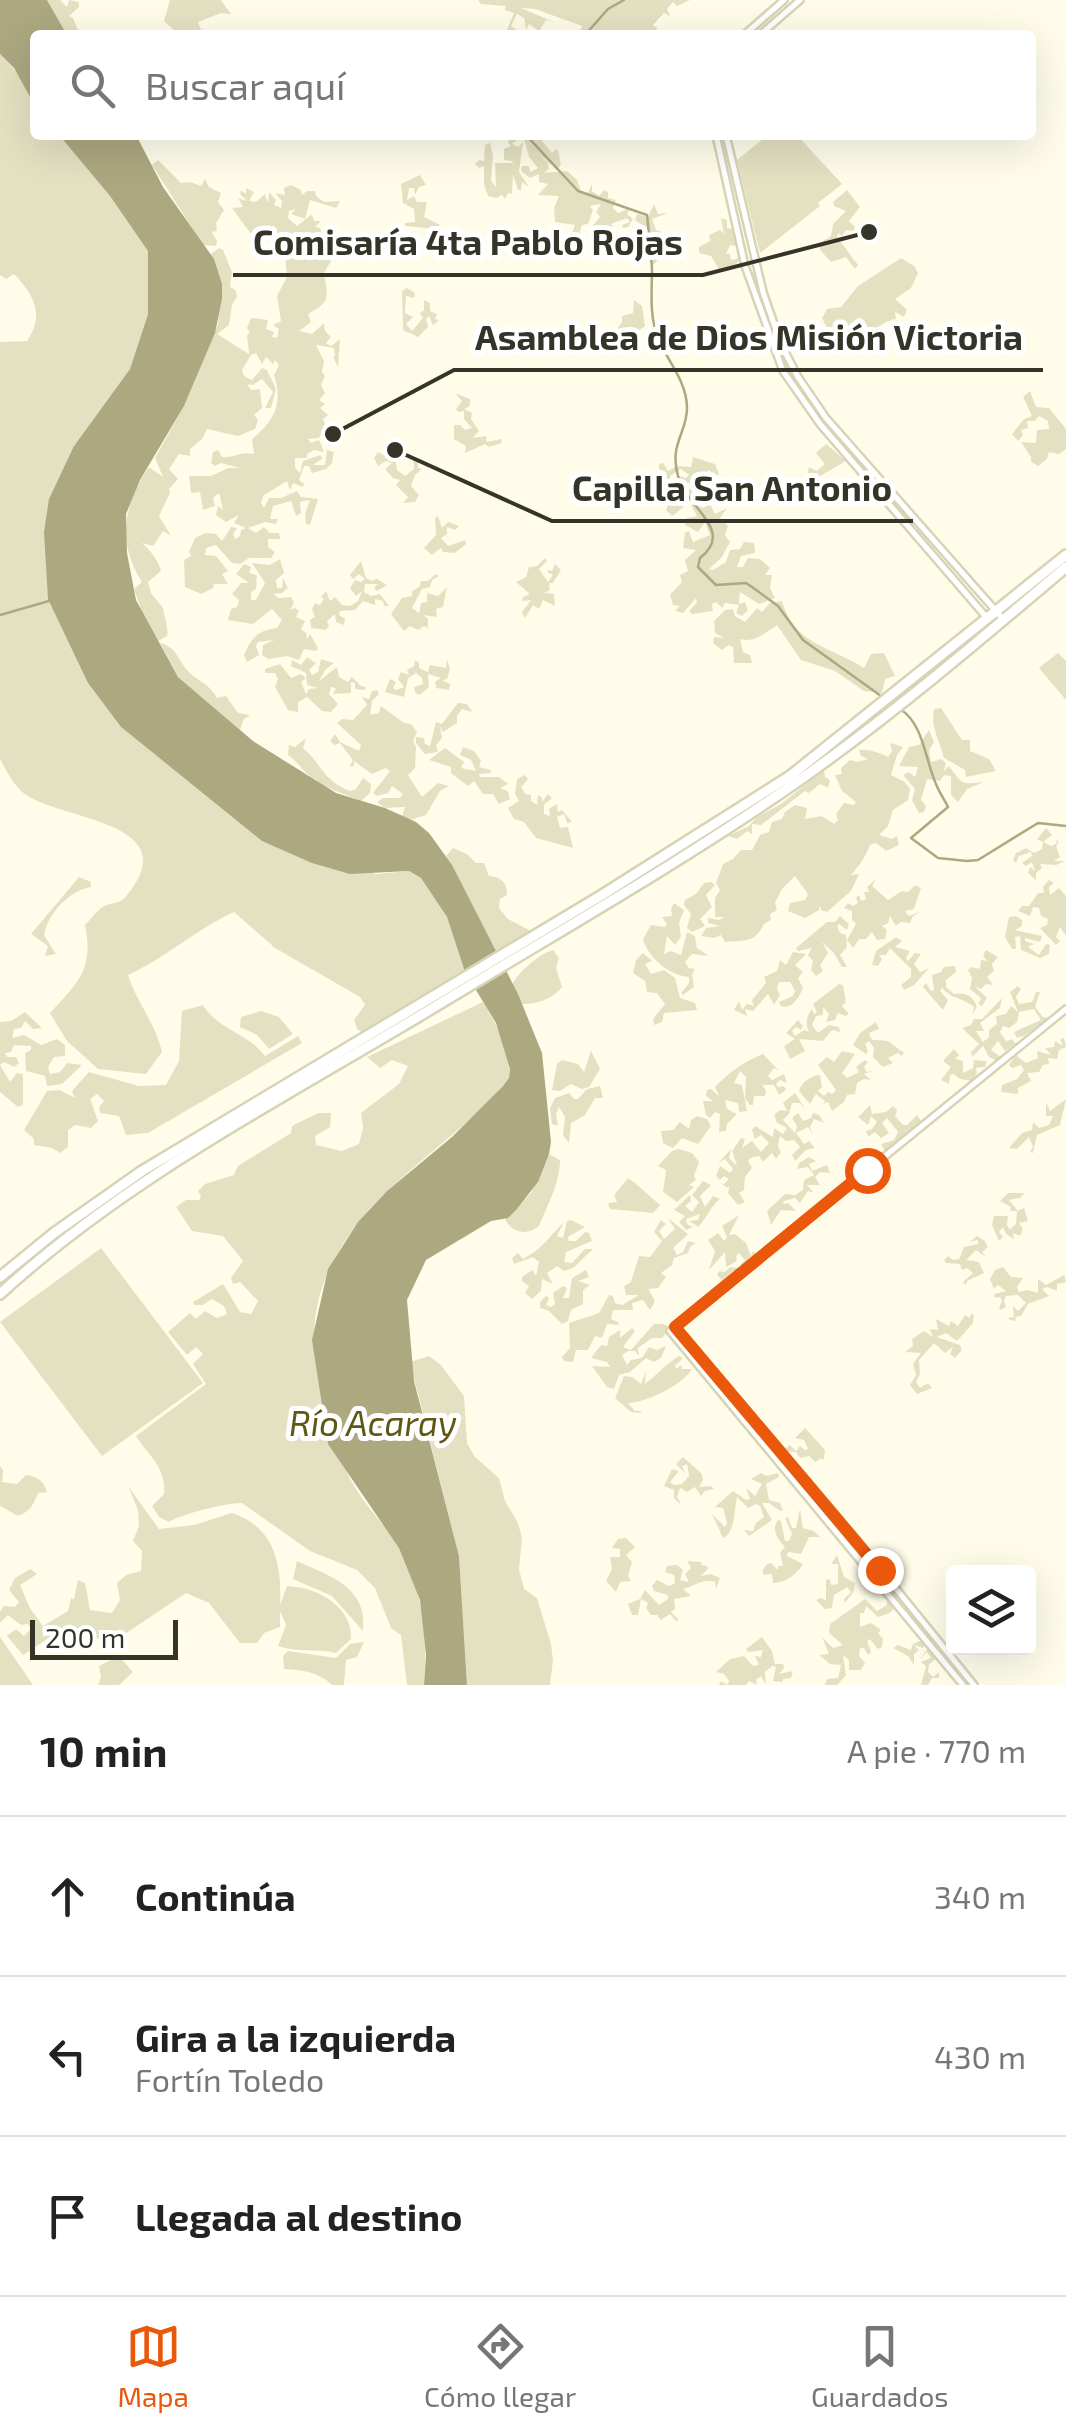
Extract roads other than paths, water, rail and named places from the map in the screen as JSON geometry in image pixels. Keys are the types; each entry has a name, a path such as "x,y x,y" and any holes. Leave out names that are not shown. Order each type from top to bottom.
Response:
{"highway":[{"path":"0,1294 74,1231 148,1180 787,788 880,712 901,703 1066,554"},
{"path":"880,712 888,699 1066,567"},
{"path":"0,1277 114,1190 363,1045"}],"street":[{"path":"750,30 784,0"},
{"path":"766,30 800,0"},
{"path":"717,140 758,307 784,371 798,395 994,619"},
{"path":"727,140 763,292 781,344 804,388 984,598 994,619"},
{"path":"723,168 734,166"},
{"path":"673,1329 1066,1009"},
{"path":"673,1329 963,1685"},
{"path":"673,1329 855,1538 974,1685"}],"water":[{"path":"0,0 47,0 64,30 30,30 30,97 14,68 0,54"},
{"name":"Río Acaray","path":"63,140 139,140 163,187 214,259 222,284 215,333 184,406 140,480 126,514 127,553 136,600 178,677 253,741 336,793 385,808 416,822 429,833 452,865 518,994 542,1053 551,1142 538,1182 508,1218 491,1221 426,1260 407,1300 414,1381 459,1556 467,1685 424,1685 426,1655 420,1600 399,1548 328,1444 312,1340 328,1269 358,1222 502,1087 510,1069 496,1023 465,972 447,917 421,878 409,871 350,874 312,863 262,841 121,727 88,683 48,599 44,532 49,499 74,446 130,369 148,314 148,251 110,196"}],"waterway":[{"path":"589,30 608,9 624,0"},
{"path":"531,140 578,191 647,215 653,321 686,398 686,417 676,455 678,476 706,518 713,538 698,567 716,585 746,583 752,587 778,606 803,640 881,696"},
{"path":"0,615 49,601"},
{"path":"900,709 919,733 932,775 948,807 911,838 938,858 978,860 1038,823 1066,826"}],"place":[{"name":"Comisaría 4ta Pablo Rojas","path":"869,232"},
{"name":"Asamblea de Dios Misión Victoria","path":"333,434"},
{"name":"Capilla San Antonio","path":"395,450"}]}
